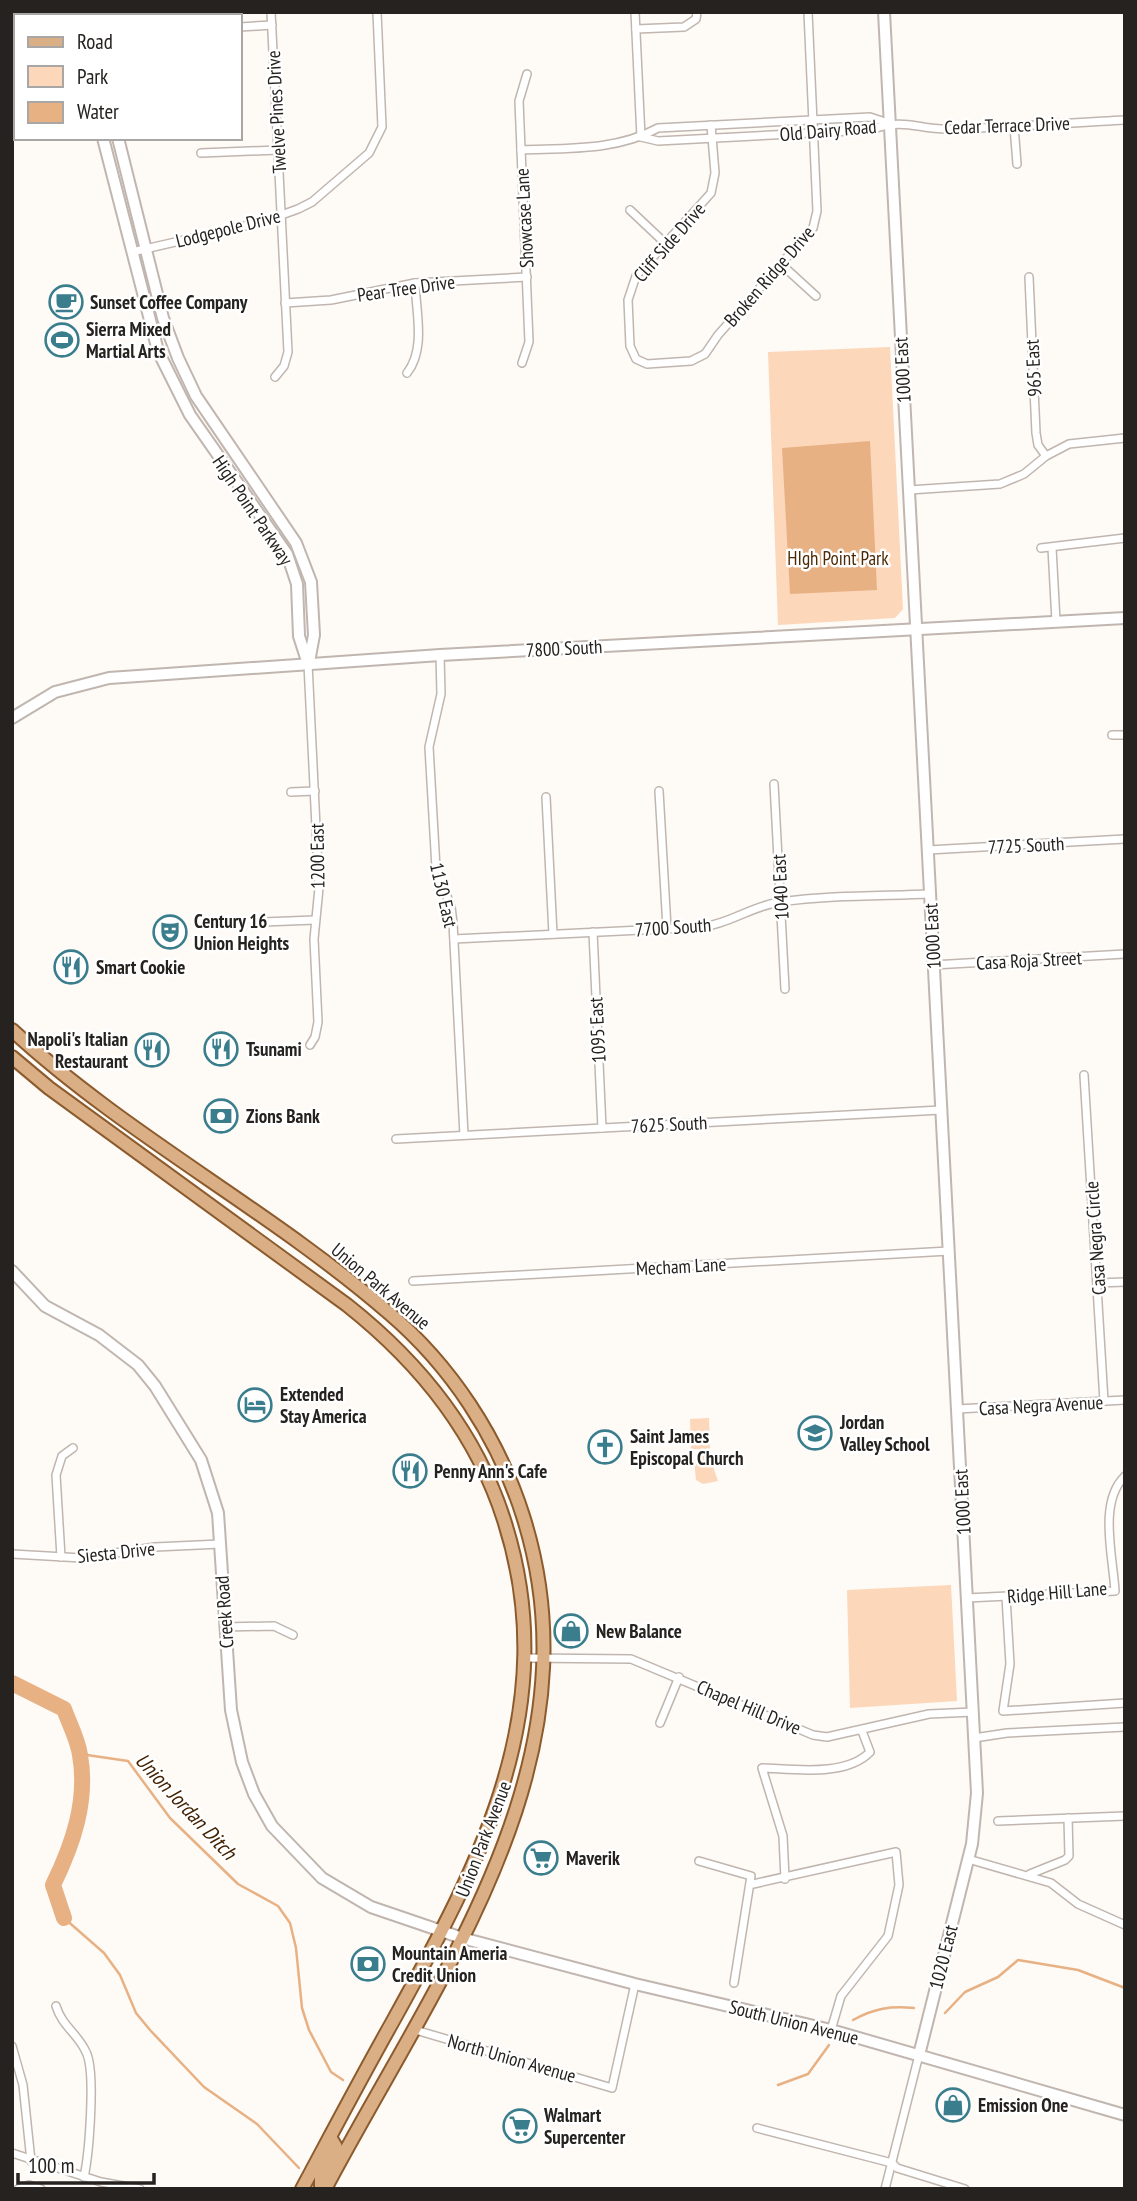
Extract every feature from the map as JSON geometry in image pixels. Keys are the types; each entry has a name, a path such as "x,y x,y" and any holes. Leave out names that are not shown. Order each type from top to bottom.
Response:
{"main road":[{"name":"Union Park Avenue","path":"12,1030 74,1081 367,1295 408,1330 441,1366 483,1425 516,1494 537,1570 545,1658 537,1734 523,1790 497,1862 462,1938 323,2189"},
{"name":"Union Park Avenue","path":"12,1057 50,1088 347,1305 392,1343 428,1381 462,1428 501,1511 520,1585 525,1658 519,1726 504,1787 483,1845 443,1932 302,2189"},
{"path":"323,2189 321,2177 337,2147 330,2137"}],"street":[{"name":"Twelve Pines Drive","path":"271,12 288,352 284,366 275,377"},
{"name":"Lodgepole Drive","path":"132,252 280,216 312,202 369,153 379,138 382,115 377,12"},
{"path":"521,150 603,146 641,137 635,12"},
{"path":"635,29 689,25 696,19 697,12"},
{"name":"Broken Ridge Drive","path":"636,359 647,364 684,362 705,354 718,334 808,236 816,220 808,12"},
{"name":"1000 East","path":"884,12 973,1712 976,1803 968,1859"},
{"path":"242,27 272,26"},
{"name":"Showcase Lane","path":"522,363 530,341 519,101 527,74"},
{"name":"Old Dairy Road","path":"641,137 658,128 711,125 870,117 889,123"},
{"name":"Cedar Terrace Drive","path":"889,123 916,123 947,129 1125,120"},
{"name":"Old Dairy Road","path":"641,137 658,141 870,130 889,123"},
{"name":"Cliff Side Drive","path":"636,359 630,346 629,292 636,276 711,193 715,173 711,125"},
{"path":"1014,126 1017,164"},
{"name":"High Point Parkway","path":"104,140 148,321 183,404 264,519 293,568 299,636 308,664"},
{"name":"High Point Parkway","path":"118,140 163,318 196,396 296,543 311,582 314,635 308,664"},
{"path":"201,153 278,150"},
{"path":"631,211 666,244"},
{"path":"781,264 816,296"},
{"name":"Pear Tree Drive","path":"285,303 331,300 415,283 527,277"},
{"name":"965 East","path":"1029,277 1036,433 1038,445 1046,456"},
{"path":"407,373 414,364 418,349 415,283"},
{"path":"909,490 1000,484 1024,474 1046,456 1082,440 1125,438"},
{"path":"1041,548 1125,538"},
{"path":"1052,548 1056,621"},
{"name":"7800 South","path":"12,718 55,692 96,680 440,655 1125,618"},
{"name":"1130 East","path":"440,655 441,694 429,747 436,868 451,908 454,939 464,1135"},
{"name":"1200 East","path":"308,664 318,868 315,920 318,1022 310,1045"},
{"path":"1112,736 1125,735"},
{"name":"1040 East","path":"774,784 785,989"},
{"path":"291,792 315,791"},
{"path":"659,791 667,928"},
{"path":"546,797 553,934"},
{"name":"7725 South","path":"928,850 1125,839"},
{"name":"7700 South","path":"454,939 716,925 761,905 781,902 930,894"},
{"path":"263,922 315,920"},
{"name":"1095 East","path":"593,932 602,1128"},
{"name":"Casa Roja Street","path":"933,965 1125,954"},
{"name":"Casa Negra Circle","path":"1084,1075 1104,1401"},
{"name":"7625 South","path":"396,1139 941,1110"},
{"name":"Mecham Lane","path":"413,1281 948,1251"},
{"name":"Creek Road","path":"12,1271 45,1306 123,1351 155,1386 204,1466 218,1513 232,1718 239,1751 254,1794 272,1826 312,1869 351,1897 388,1914 462,1938"},
{"path":"1097,1283 1125,1282"},
{"name":"Casa Negra Avenue","path":"957,1409 1125,1400"},
{"path":"61,1557 56,1475 62,1456 73,1448"},
{"name":"Ridge Hill Lane","path":"967,1598 1115,1591 1109,1507 1112,1492 1125,1476"},
{"name":"Siesta Drive","path":"12,1553 103,1557 155,1547 220,1544"},
{"path":"1006,1597 1010,1664 1003,1711 1125,1703"},
{"path":"225,1627 274,1626 293,1634"},
{"name":"Chapel Hill Drive","path":"525,1658 631,1659 813,1734 827,1737 929,1714 973,1712"},
{"path":"660,1723 679,1677"},
{"path":"974,1738 1007,1733 1125,1727"},
{"path":"785,1878 783,1836 762,1768 845,1766 862,1760 870,1752 862,1731"},
{"path":"998,1821 1125,1816"},
{"path":"1029,1874 1069,1856 1068,1818"},
{"path":"752,1884 896,1852 899,1885 888,1936 841,1996 831,2030"},
{"path":"968,1859 1029,1874 1051,1883 1078,1904 1125,1925"},
{"name":"1020 East","path":"919,2054 968,1859"},
{"path":"699,1861 745,1872 751,1876 752,1884 738,1944 741,1951 734,1983"},
{"name":"South Union Avenue","path":"462,1938 635,1984 831,2030 1125,2115"},
{"name":"North Union Avenue","path":"412,2029 612,2088 635,1984"},
{"path":"56,2007 61,2020 81,2043 90,2062 90,2137 84,2177"},
{"path":"12,2046 23,2085 31,2161"},
{"path":"885,2189 919,2054"},
{"path":"757,2128 892,2164 897,2168 965,2189"},
{"path":"12,2152 31,2161 84,2177 141,2189"},
{"path":"18,2189 29,2186 41,2189"}],"green space":[{"name":"HIgh Point Park","path":"890,347 903,609 895,618 778,625 768,352"},
{"path":"709,1418 710,1449 691,1449 690,1419"},
{"path":"705,1455 710,1458 718,1481 703,1484 696,1480 694,1460"},
{"path":"951,1585 957,1701 850,1708 847,1590"}],"water":[{"path":"870,441 877,590 790,594 782,448"}],"waterway":[{"path":"12,1683 64,1709 79,1749 82,1789 77,1822 53,1885 64,1918"},
{"name":"Union Jordan Ditch","path":"80,1754 128,1761 170,1818 238,1884 278,1906 290,1923 296,1948 302,2008 309,2030 331,2072 343,2080"},
{"path":"64,1918 104,1953 120,1975 136,2013 150,2030 204,2087 257,2124 299,2168"},
{"name":"Union Jordan Ditch","path":"945,2013 965,1992 998,1977 1018,1960 1078,1970 1125,1988"},
{"name":"Union Jordan Ditch","path":"853,2020 883,2009 914,2008"},
{"name":"Union Jordan Ditch","path":"778,2085 808,2074 829,2045"}],"place":[{"name":"Sunset Coffee Company","path":"66,302"},
{"name":"Sierra Mixed Martial Arts","path":"62,340"},
{"name":"Century 16 Union Heights","path":"170,932"},
{"name":"Smart Cookie","path":"71,967"},
{"name":"Tsunami","path":"221,1049"},
{"name":"Napoli's Italian Restaurant","path":"152,1050"},
{"name":"Zions Bank","path":"221,1116"},
{"name":"Extended Stay America","path":"255,1405"},
{"name":"Jordan Valley School","path":"815,1433"},
{"name":"Saint James Episcopal Church","path":"605,1447"},
{"name":"Penny Ann's Cafe","path":"410,1471"},
{"name":"New Balance","path":"571,1631"},
{"name":"Maverik","path":"541,1858"},
{"name":"Mountain Ameria Credit Union","path":"368,1964"},
{"name":"Emission One","path":"953,2105"},
{"name":"Walmart Supercenter","path":"520,2126"}]}
